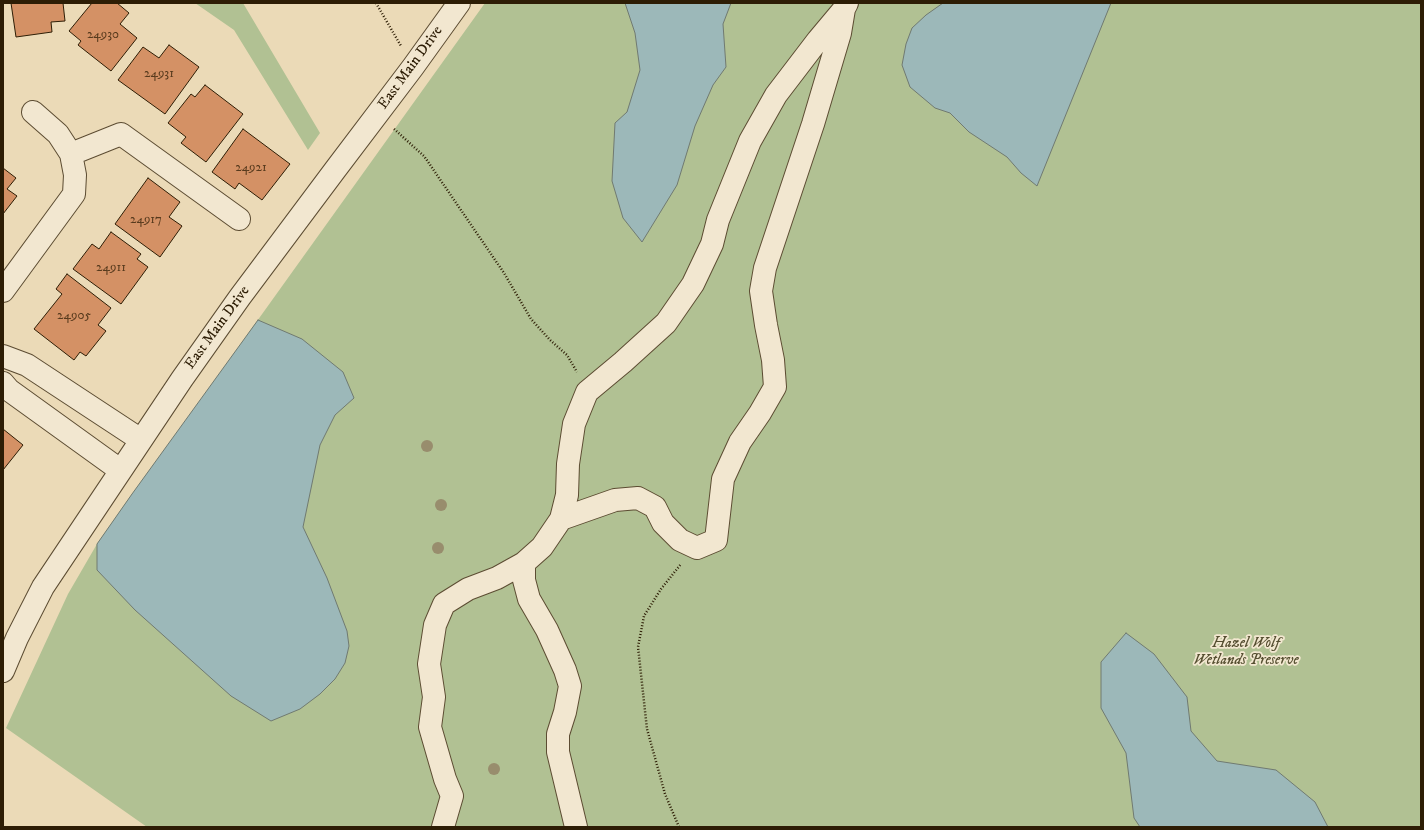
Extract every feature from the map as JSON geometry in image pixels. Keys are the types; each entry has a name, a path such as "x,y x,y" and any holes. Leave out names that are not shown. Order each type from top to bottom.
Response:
{"street":[{"name":"East Main Drive","path":"3,671 17,638 43,587 182,379 240,297 413,67 459,3"},
{"path":"443,827 452,796 445,779 430,727 434,696 429,664 435,625 444,604 468,589 497,578 524,563 542,547 561,519 567,495 568,464 574,424 587,392 666,323 692,284 712,244 718,220 750,141 776,95 846,6"},
{"path":"561,519 615,500 638,498 655,507 664,523 680,540 697,548 716,540 723,479 740,442 760,413 775,387 773,360 761,291 765,268 814,124 840,33 846,6"},
{"path":"3,291 74,194 75,175 71,154 58,134 33,112"},
{"path":"71,154 121,134 240,219"},
{"path":"3,356 27,365 141,440"},
{"path":"3,383 9,390 120,470"},
{"path":"524,563 524,580 529,599 550,637 565,670 570,686 565,712 558,734 558,752 576,827"}],"path":[{"path":"376,3 413,67"},
{"path":"377,115 404,136 424,156 504,273 531,319 550,340 567,355 579,375"},
{"path":"679,827 664,794 647,729 638,647 644,616 661,589 684,559"}],"green space":[{"path":"195,3 243,3 320,133 308,150 234,30"},
{"name":"Hazel Wolf Wetlands Preserve","path":"485,3 1421,3 1421,827 147,827 6,728 68,594 97,544"}],"water":[{"path":"625,3 731,3 723,24 726,67 713,85 695,126 677,185 642,242 623,218 612,181 615,123 627,112 640,70 635,33"},
{"path":"943,3 1111,3 1037,186 1021,173 1007,157 969,132 950,113 935,108 910,87 902,65 906,44 912,28 926,15"},
{"path":"258,320 302,339 343,372 354,398 335,415 320,445 303,527 327,578 347,631 349,646 345,663 335,679 320,694 300,709 271,721 231,696 135,610 97,570 97,544"},
{"path":"1126,633 1154,654 1187,697 1191,731 1217,761 1276,770 1315,802 1328,827 1140,827 1134,818 1126,753 1101,708 1101,662"}],"building":[{"path":"11,3 63,3 65,21 51,22 52,32 16,37"},
{"path":"92,3 117,3 129,13 120,24 137,38 111,71 78,45 81,41 69,31"},
{"path":"169,45 199,67 165,114 118,80 143,47 159,58"},
{"path":"205,85 243,114 206,162 181,143 186,137 168,123 191,94 195,97"},
{"path":"243,129 290,164 262,200 239,183 235,189 212,172"},
{"path":"3,168 16,178 7,189 17,196 3,214"},
{"path":"148,178 180,202 169,217 182,226 160,257 115,224"},
{"path":"111,232 141,254 137,259 148,267 121,304 73,269 92,244 99,249"},
{"path":"67,274 111,308 98,325 106,331 86,356 80,352 74,360 34,329 62,294 56,289"},
{"path":"3,429 23,445 3,470"}]}
